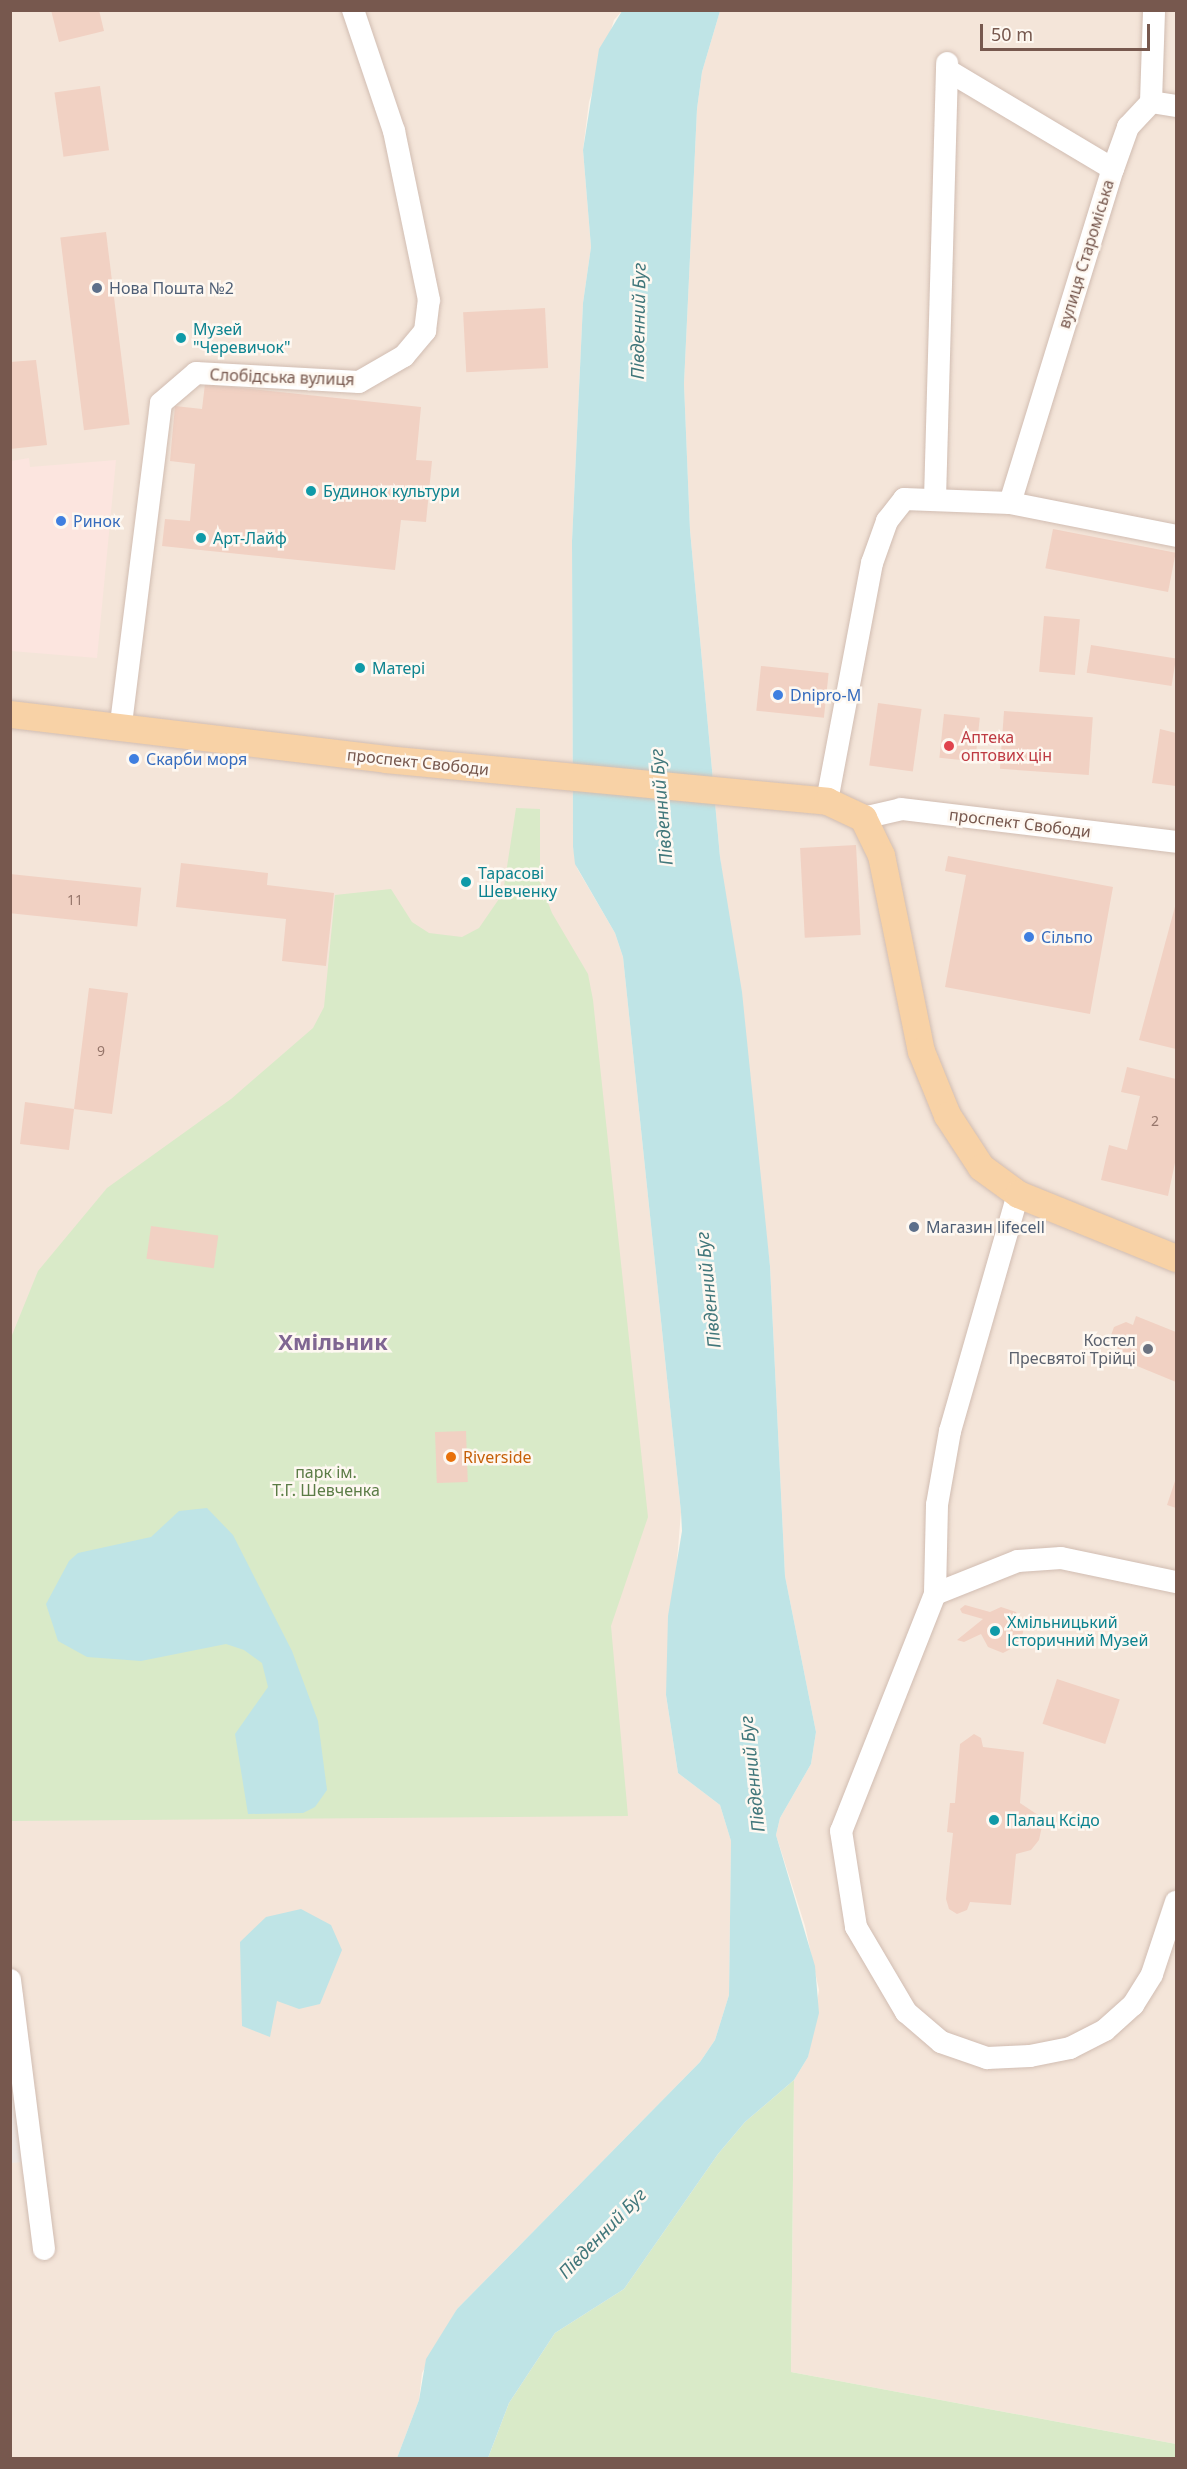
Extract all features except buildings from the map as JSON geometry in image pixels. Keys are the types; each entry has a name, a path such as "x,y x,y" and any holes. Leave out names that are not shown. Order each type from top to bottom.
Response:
{"main road":[{"name":"проспект Свободи","path":"10,714 121,724 385,759 827,801 863,818"},
{"path":"863,818 881,855 921,1051 947,1115 981,1167 1018,1194 1176,1258"}],"street":[{"name":"Слобідська вулиця","path":"121,724 162,403 196,373 359,382 404,356 425,331 429,300 394,131 353,10"},
{"path":"1154,10 1151,102 1176,106"},
{"path":"935,499 947,66 1113,168"},
{"name":"вулиця Староміська","path":"1010,503 1113,168 1128,127 1151,102"},
{"path":"827,801 872,563 887,521 904,499 1010,503 1176,536"},
{"name":"проспект Свободи","path":"863,818 901,809 1176,842"},
{"path":"1018,1194 950,1431 937,1505 935,1594 841,1831 856,1927 906,2012 941,2042 987,2058 1030,2056 1070,2048 1105,2031 1133,2006 1152,1974 1176,1902"},
{"path":"935,1594 1018,1561 1061,1558 1176,1582"},
{"path":"10,1980 44,2249"}],"shaded area":[{"path":"11,11 622,11 614,20 589,102 583,150 591,247 583,303 572,541 573,847 577,868 615,933 623,957 681,1512 666,1695 678,1773 720,1805 731,1841 729,1995 715,2040 700,2062 457,2309 422,2373 419,2400 397,2458 11,2458"},
{"path":"720,11 1176,11 1176,2444 791,2372 794,2080 808,2057 819,1990 805,1926 776,1835 780,1818 811,1764 816,1732 785,1576 770,1266 720,857 690,530 684,384 697,109 702,72"},
{"name":"Ринок","path":"29,458 30,467 116,460 97,658 11,651 11,461"},
{"path":"10,2061 23,2162 11,2163 10,2163"}],"green space":[{"name":"парк ім. Т.Г. Шевченка","path":"516,808 540,809 540,882 552,913 588,974 593,1000 648,1517 611,1626 628,1816 11,1821 10,1340 38,1271 107,1188 231,1099 313,1028 324,1007 335,895 391,889 412,922 429,933 462,937 479,928 503,893"},
{"path":"794,2080 791,2372 1176,2444 1176,2458 488,2458 509,2403 555,2333 624,2289 718,2154 745,2122"}],"water":[{"name":"Південний Буг","path":"622,11 720,11 702,72 697,109 684,384 690,530 720,857 742,992 770,1266 785,1576 816,1732 811,1764 780,1818 776,1835 815,1966 819,2013 808,2057 794,2080 745,2122 718,2154 624,2289 555,2333 509,2403 488,2458 397,2458 419,2400 426,2359 457,2309 700,2062 715,2040 729,1995 731,1841 720,1805 678,1773 666,1695 668,1616 682,1531 681,1512 623,957 615,933 575,864 573,847 572,541 583,303 591,247 583,150 599,49"},
{"path":"207,1508 233,1535 292,1651 318,1721 327,1790 315,1807 303,1813 248,1814 235,1734 268,1687 262,1663 244,1650 226,1644 141,1661 87,1657 58,1641 46,1604 69,1561 78,1553 151,1537 179,1511"},
{"path":"301,1909 331,1925 342,1950 320,2004 299,2009 277,2001 270,2037 242,2026 240,1942 266,1917"}],"place":[{"name":"Нова Пошта №2","path":"97,288"},
{"name":"Музей \"Черевичок\"","path":"181,338"},
{"name":"Будинок культури","path":"311,491"},
{"name":"Ринок","path":"61,521"},
{"name":"Арт-Лайф","path":"201,538"},
{"name":"Матері","path":"360,668"},
{"name":"Dnipro-M","path":"778,695"},
{"name":"Аптека оптових цін","path":"949,746"},
{"name":"Скарби моря","path":"134,759"},
{"name":"Тарасові Шевченку","path":"466,882"},
{"name":"Сільпо","path":"1029,937"},
{"name":"Магазин lifecell","path":"914,1227"},
{"name":"Костел Пресвятої Трійці","path":"1148,1349"},
{"name":"Riverside","path":"451,1457"},
{"name":"Хмільницький Історичний Музей","path":"995,1631"},
{"name":"Палац Ксідо","path":"994,1820"}],"district":[{"name":"Хмільник","path":"333,1342"}]}
